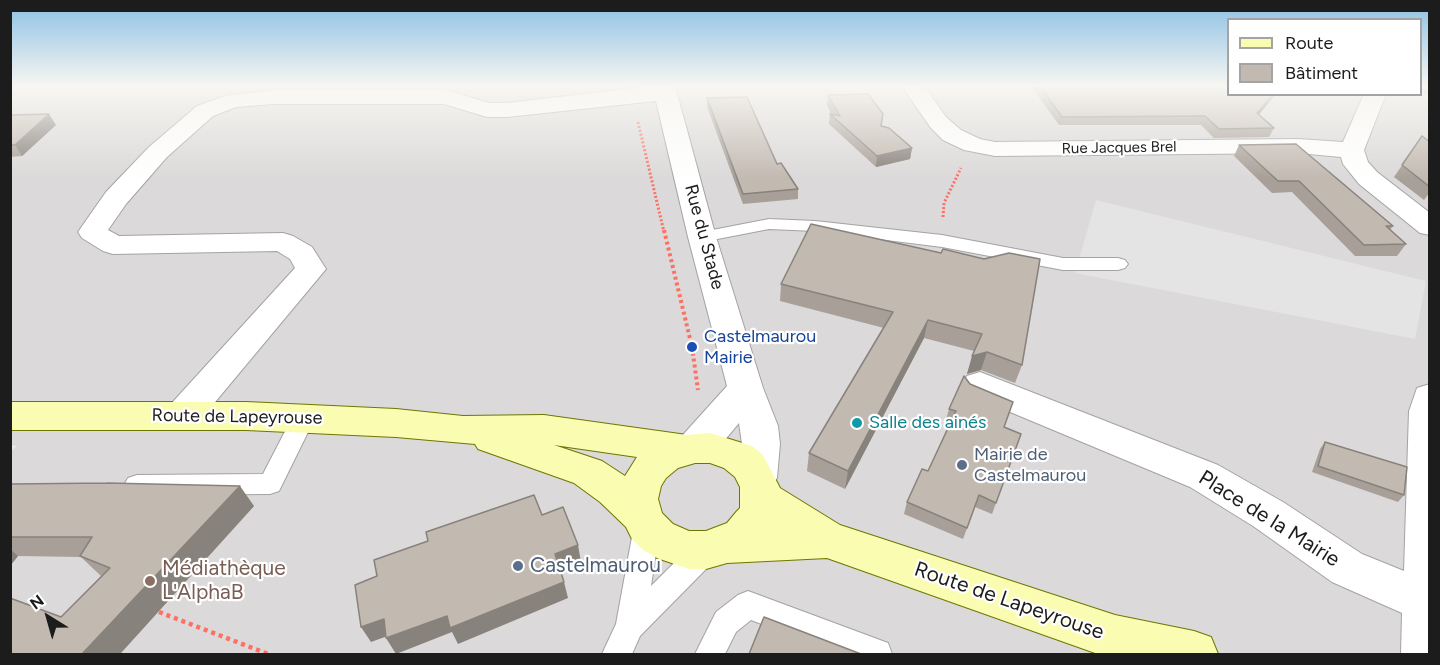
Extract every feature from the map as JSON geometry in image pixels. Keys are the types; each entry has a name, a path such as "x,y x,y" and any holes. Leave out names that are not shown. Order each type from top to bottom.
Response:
{"street":[{"path":"183,415 311,269 302,253 283,242 113,245 92,232 116,198 158,153 198,117"},
{"name":"Rue du Stade","path":"672,117 702,237 745,388 759,426 761,444 759,488"},
{"name":"Rue Jacques Brel","path":"935,117 952,135 973,145 995,149 1298,146 1352,150"},
{"path":"1366,117 1352,150 1356,164 1368,178 1430,227"},
{"name":"Place de la Mairie","path":"980,385 1204,476 1268,514 1347,568 1425,601"},
{"path":"689,448 720,421 745,388"},
{"path":"1425,654 1427,411 1430,397"},
{"name":"Route de Lapeyrouse","path":"10,416 183,415 303,418 396,423 464,430 544,429 689,448"},
{"name":"Route de Lapeyrouse","path":"464,430 588,472 614,490 644,521"},
{"path":"710,447 731,454 749,466 759,488 760,511 742,536 717,547 689,550 672,545 658,537 644,521 638,499 642,482 652,467 666,456 689,448 710,447"},
{"name":"Route de Lapeyrouse","path":"759,488 827,538 1121,646 1194,654"},
{"name":"Route de Lapeyrouse","path":"717,547 827,538"}],"lane":[{"path":"702,237 769,224 815,226 942,242 1063,264 1118,264"},
{"path":"110,485 270,484 303,418"},
{"path":"617,654 630,626 644,521"},
{"path":"630,626 717,547"},
{"path":"710,654 726,622 748,605 877,654"}],"path":[{"path":"637,117 692,347 700,400"},
{"path":"942,242 944,203 973,145"},
{"path":"159,612 268,654"}],"shaded area":[{"path":"11,117 1429,117 1429,654 11,654 10,452 17,446 10,445"},
{"path":"1096,200 1426,281 1415,339 1075,273"}],"building":[{"path":"10,117 46,117 15,145 10,145"},
{"path":"714,117 756,117 777,164 781,163 798,189 743,194"},
{"path":"833,117 882,117 881,126 889,128 912,148 877,156"},
{"path":"1206,117 1262,117 1274,128 1219,129"},
{"path":"1422,136 1430,142 1430,187 1402,165"},
{"path":"1296,144 1393,226 1386,226 1406,244 1364,245 1299,181 1278,181 1239,145"},
{"path":"811,224 941,253 943,249 984,259 1009,253 1040,259 1022,365 987,352 972,356 982,334 928,320 848,471 809,453 893,312 781,284"},
{"path":"964,376 970,384 1013,402 1004,427 1021,434 996,503 979,495 967,528 907,502 922,469 928,471 956,411 949,409"},
{"path":"1325,442 1407,467 1404,495 1318,466"},
{"name":"Médiathèque L'AlphaB","path":"107,483 240,486 82,654 10,654 10,598 61,617 110,568 80,556 92,537 10,537 10,484"},
{"path":"534,495 542,515 563,507 578,545 555,554 564,582 450,628 447,616 386,638 384,619 361,627 355,585 377,576 374,560 428,541 426,532"},
{"path":"764,617 861,654 749,654"}],"place":[{"name":"Castelmaurou Mairie","path":"692,347"},
{"name":"Salle des ainés","path":"857,423"},
{"name":"Mairie de Castelmaurou","path":"962,465"},
{"name":"Castelmaurou","path":"518,566"},
{"name":"Médiathèque L'AlphaB","path":"150,581"}]}
